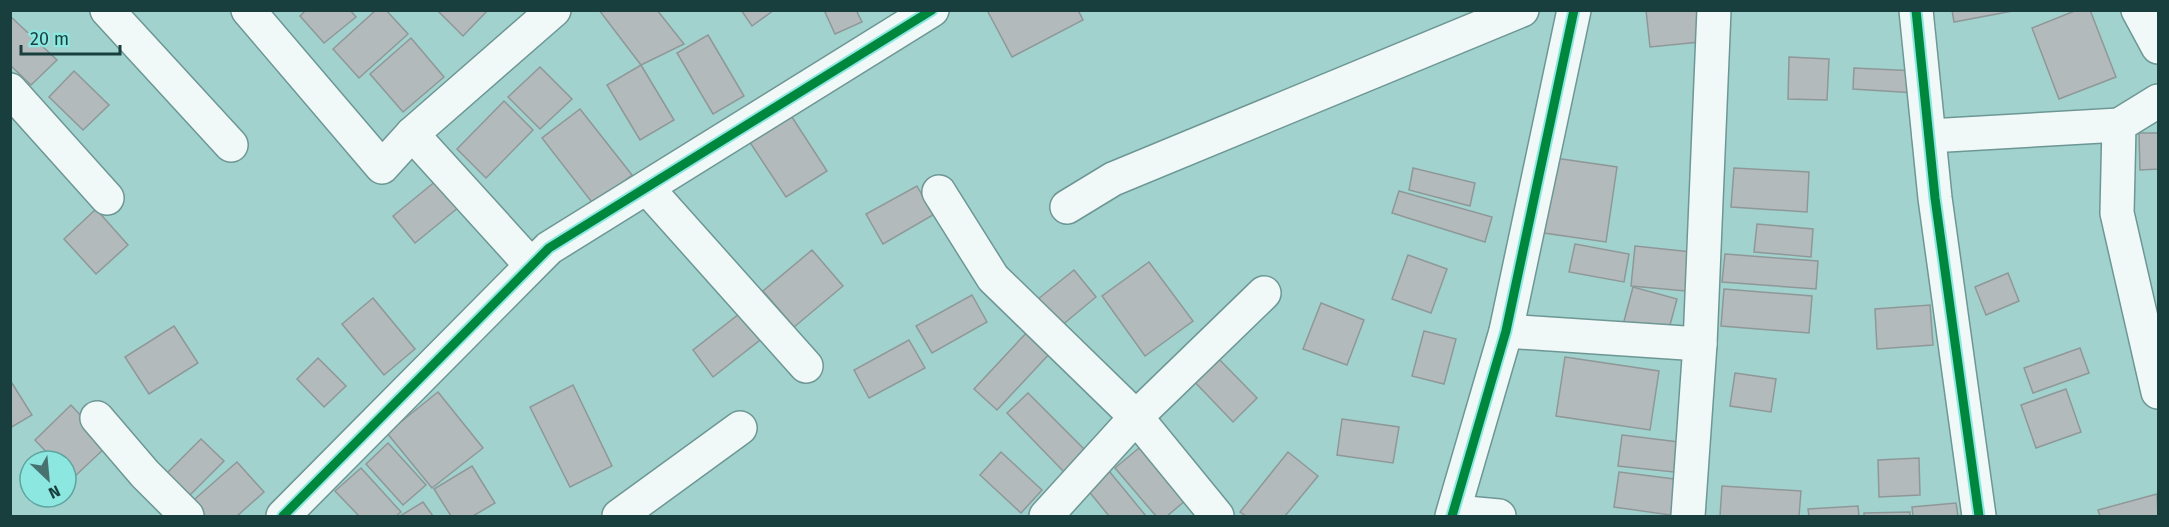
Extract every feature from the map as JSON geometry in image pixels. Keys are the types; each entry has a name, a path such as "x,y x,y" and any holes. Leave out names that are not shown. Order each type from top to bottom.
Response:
{"street":[{"path":"107,10 231,145"},
{"path":"248,10 382,167 412,134 554,10"},
{"path":"283,516 549,248 932,10"},
{"path":"1067,207 1113,178 1522,10"},
{"path":"1499,516 1453,514 1506,331 1574,10"},
{"path":"1688,516 1700,344 1714,10"},
{"path":"1916,10 1929,136 1978,516"},
{"path":"2138,10 2158,47"},
{"path":"10,90 107,198"},
{"path":"1929,136 2119,125 2158,101"},
{"path":"2119,125 2117,213 2158,392"},
{"path":"412,134 531,265"},
{"path":"647,188 806,366"},
{"path":"939,192 993,278 1136,417 1217,516"},
{"path":"1046,516 1136,417 1264,293"},
{"path":"1506,331 1700,344"},
{"path":"97,418 145,474 187,516"},
{"path":"619,516 740,428"}],"building":[{"path":"306,10 350,10 356,17 324,43 300,16"},
{"path":"376,10 386,10 408,34 359,78 333,49"},
{"path":"437,10 488,10 463,36"},
{"path":"599,10 657,10 684,44 641,65"},
{"path":"741,10 774,10 752,26"},
{"path":"824,10 856,10 862,22 835,34"},
{"path":"987,10 1078,10 1083,20 1012,57"},
{"path":"1646,10 1697,10 1700,42 1650,47"},
{"path":"1952,10 2018,10 1954,22"},
{"path":"2077,10 2090,10 2116,77 2059,99 2032,28"},
{"path":"10,16 57,60 31,85 10,65"},
{"path":"708,35 744,96 713,114 677,53"},
{"path":"411,38 444,77 403,112 370,74"},
{"path":"1789,57 1829,59 1827,100 1788,99"},
{"path":"641,65 674,120 640,140 607,85"},
{"path":"540,67 572,99 540,129 508,97"},
{"path":"1854,68 1917,71 1916,93 1853,89"},
{"path":"74,71 109,105 83,130 49,97"},
{"path":"504,101 533,130 486,178 457,149"},
{"path":"580,109 632,175 594,205 542,138"},
{"path":"790,114 827,171 786,197 749,141"},
{"path":"2139,133 2158,133 2158,169 2140,170"},
{"path":"1555,158 1617,167 1606,242 1544,233"},
{"path":"1413,168 1475,183 1470,206 1409,190"},
{"path":"1734,168 1809,172 1807,212 1731,207"},
{"path":"442,176 464,203 415,243 393,216"},
{"path":"917,186 933,215 883,244 866,214"},
{"path":"1399,191 1492,217 1485,242 1392,213"},
{"path":"96,209 128,245 96,274 64,239"},
{"path":"1757,224 1813,229 1811,257 1754,252"},
{"path":"1575,244 1629,254 1624,282 1569,272"},
{"path":"1635,246 1701,253 1697,292 1631,286"},
{"path":"812,250 843,286 794,327 763,291"},
{"path":"1725,254 1818,261 1816,289 1722,282"},
{"path":"1408,255 1447,269 1431,313 1392,299"},
{"path":"1149,262 1193,321 1145,356 1102,296"},
{"path":"1074,270 1096,297 1061,326 1038,299"},
{"path":"2008,273 2019,301 1986,315 1975,287"},
{"path":"1633,287 1677,299 1667,336 1623,325"},
{"path":"1724,289 1812,296 1809,333 1721,326"},
{"path":"972,295 987,322 932,353 916,326"},
{"path":"373,298 415,349 384,375 342,324"},
{"path":"1321,303 1364,320 1347,365 1303,349"},
{"path":"1930,305 1933,345 1877,349 1875,309"},
{"path":"748,307 769,333 713,377 693,350"},
{"path":"174,326 198,363 149,394 125,357"},
{"path":"1029,330 1052,351 997,410 974,389"},
{"path":"1424,331 1456,339 1444,384 1412,376"},
{"path":"909,340 925,368 869,398 854,370"},
{"path":"2080,348 2089,373 2033,393 2024,368"},
{"path":"1214,354 1257,398 1233,422 1190,377"},
{"path":"1565,357 1659,371 1650,430 1556,416"},
{"path":"318,358 346,386 324,407 297,379"},
{"path":"1735,373 1776,379 1771,412 1730,406"},
{"path":"10,380 32,415 10,428"},
{"path":"573,385 612,466 570,487 530,407"},
{"path":"2066,389 2081,432 2036,448 2021,405"},
{"path":"438,392 483,448 432,488 387,433"},
{"path":"1028,393 1086,451 1064,472 1007,413"},
{"path":"71,405 108,445 78,473 78,449 44,449 35,440"},
{"path":"1342,419 1399,427 1393,463 1337,455"},
{"path":"1622,435 1687,443 1683,473 1618,466"},
{"path":"201,439 224,461 185,500 163,477"},
{"path":"388,443 426,485 403,505 366,464"},
{"path":"1145,443 1191,496 1167,516 1156,516 1115,468"},
{"path":"1001,452 1042,490 1021,513 980,475"},
{"path":"1288,452 1318,476 1285,516 1246,516 1240,512"},
{"path":"1919,458 1920,495 1879,497 1878,460"},
{"path":"237,462 264,492 237,516 199,516 188,505"},
{"path":"472,466 495,503 473,516 451,516 434,489"},
{"path":"361,468 401,512 396,516 359,516 335,491"},
{"path":"1109,471 1146,516 1109,516 1087,489"},
{"path":"1619,472 1682,480 1677,516 1614,507"},
{"path":"1722,486 1801,491 1799,516 1720,516"},
{"path":"2157,494 2158,516 2100,516 2098,510"},
{"path":"423,502 433,516 400,516"},
{"path":"1956,503 1958,516 1913,516 1912,507"},
{"path":"1858,506 1859,516 1809,516 1808,509"},
{"path":"1910,512 1910,516 1864,516 1864,513"}],"cycle path":[{"path":"283,516 549,248 932,10"},
{"path":"1452,516 1506,331 1574,10"},
{"path":"1916,10 1935,198 1979,516"}]}
